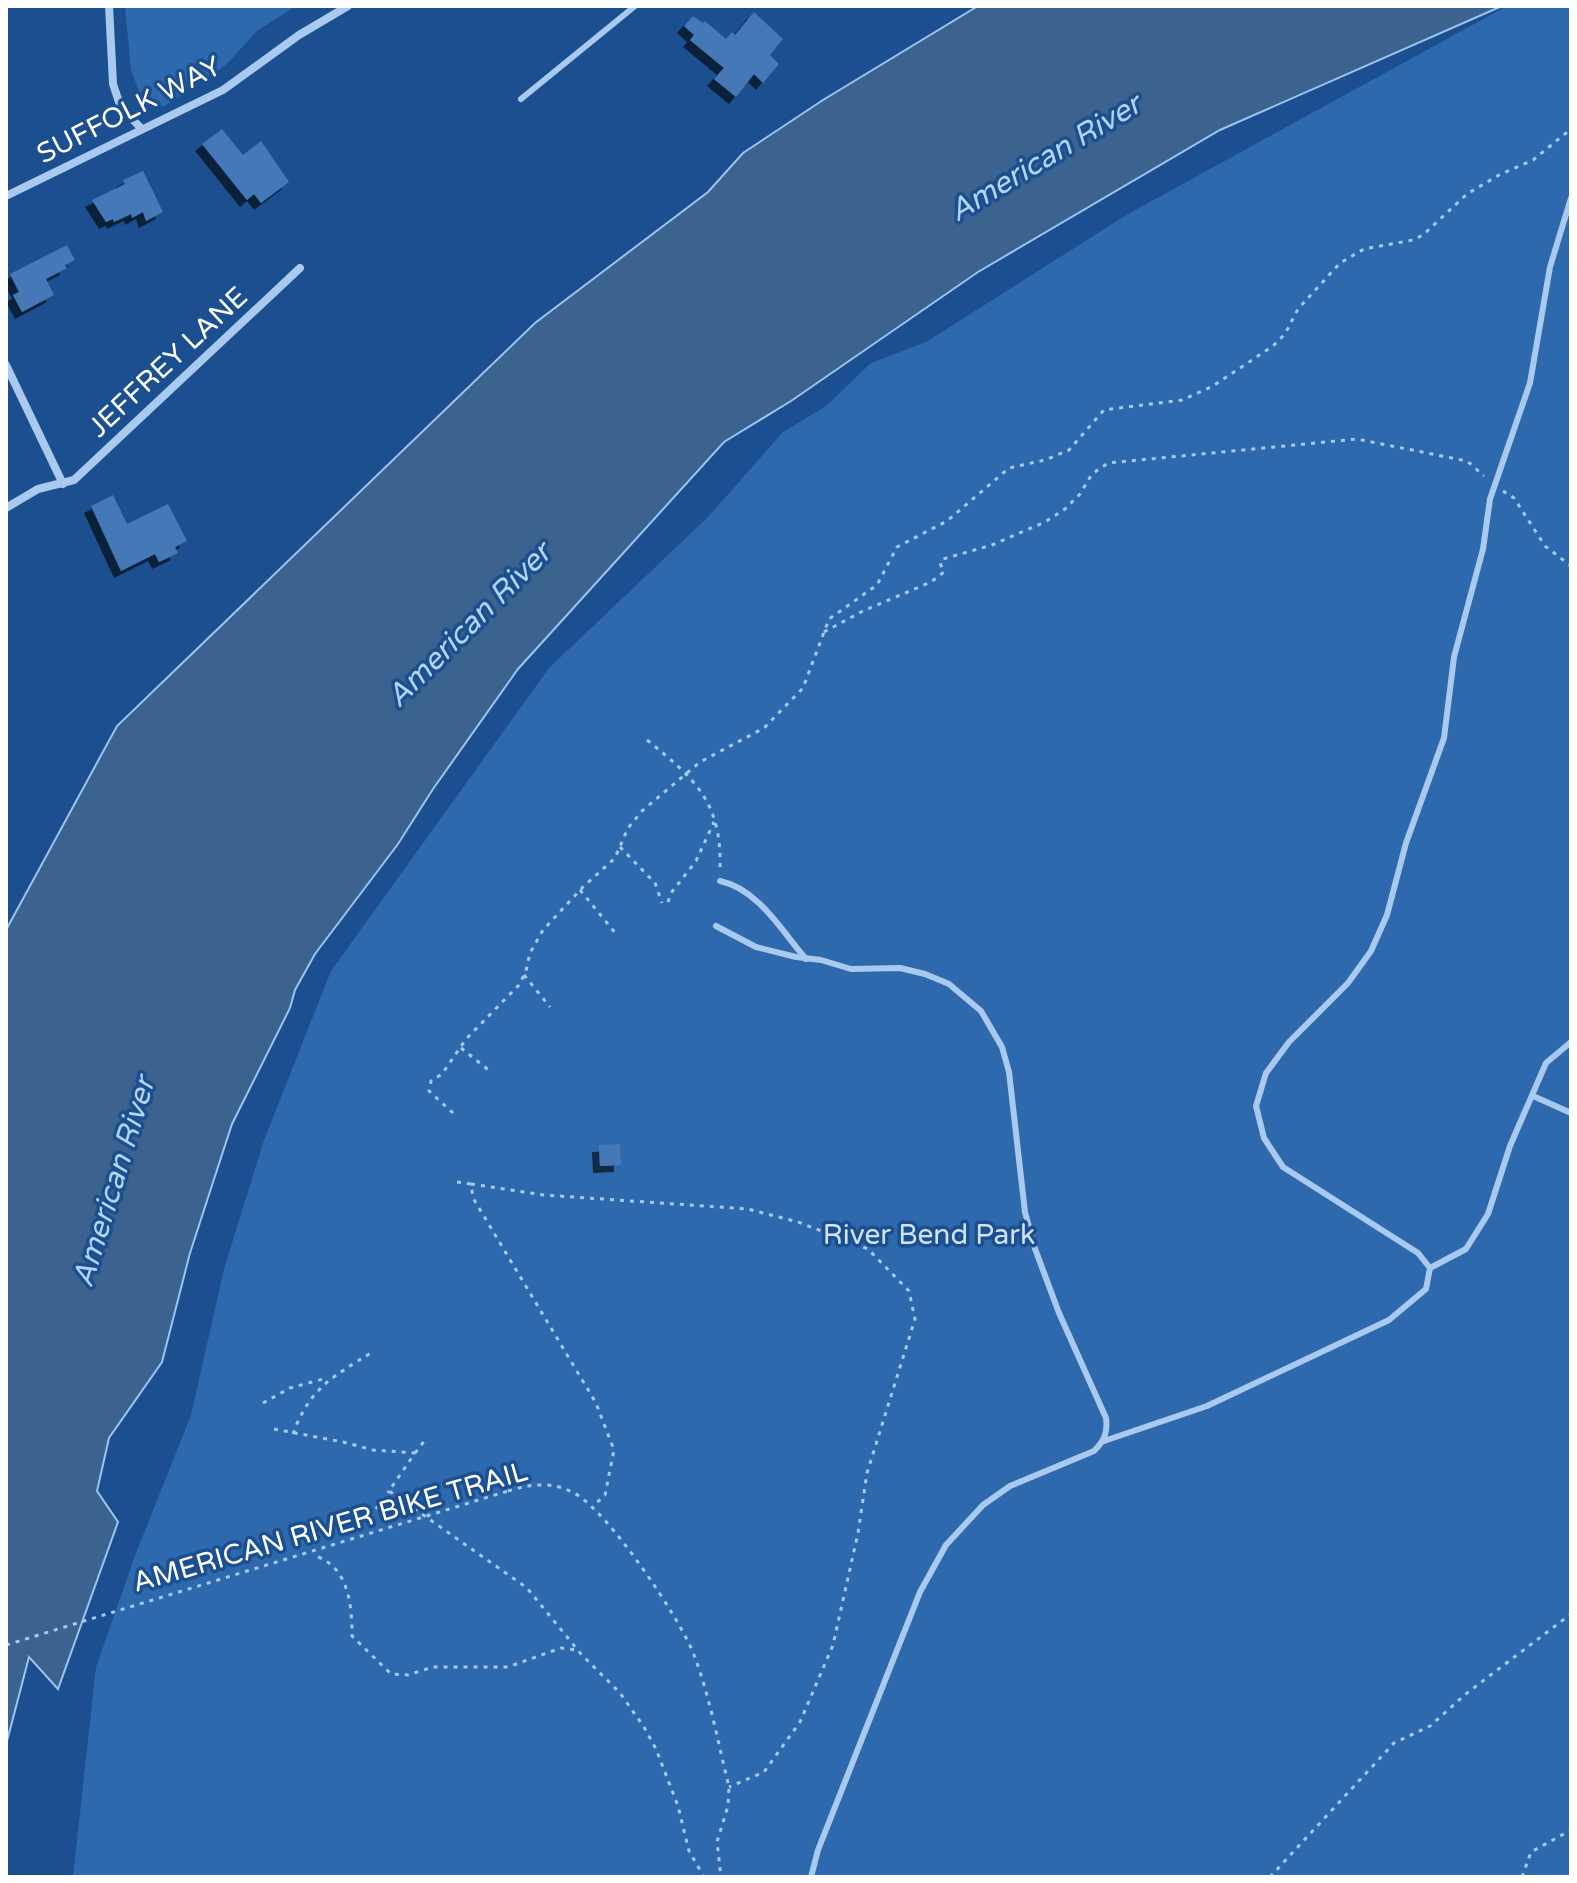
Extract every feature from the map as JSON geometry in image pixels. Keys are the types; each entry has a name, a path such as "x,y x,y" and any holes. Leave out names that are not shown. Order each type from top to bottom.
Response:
{"street":[{"path":"109,6 113,84 121,108 141,128"},
{"name":"SUFFOLK WAY","path":"6,196 223,90 310,27 348,6"},
{"name":"JEFFREY LANE","path":"6,508 38,489 74,480 300,268"},
{"path":"6,365 63,484"}],"lane":[{"path":"521,99 635,6"},
{"path":"811,1877 818,1850 929,1572 946,1545 983,1505 1010,1486 1094,1451 1104,1441 1207,1406 1389,1320 1426,1289 1430,1268 1418,1253 1283,1167 1264,1138 1256,1106 1266,1073 1289,1042 1348,983 1371,951 1387,915 1406,843 1444,738 1454,657 1483,549 1494,485 1530,383 1550,267 1571,198"},
{"path":"720,881 735,884 749,893 806,959"},
{"path":"716,926 756,947 806,959 851,969 900,968 925,974 963,993 991,1024 1009,1072 1025,1212 1034,1246 1059,1313 1106,1418 1104,1441"},
{"path":"1430,1268 1466,1249 1488,1214 1510,1146 1546,1063 1571,1042"},
{"path":"1533,1096 1571,1113"}],"path":[{"path":"453,1113 429,1091 431,1081 442,1074 466,1039 519,985 535,941 551,919 615,858 628,828 642,811 700,762 764,728 803,688 829,619 877,585 897,547 947,521 1009,468 1045,460 1069,450 1104,410 1182,400 1213,386 1273,346 1285,334 1298,309 1340,263 1364,249 1413,240 1423,235 1467,194 1533,160 1571,129"},
{"path":"824,632 863,611 931,582 944,572 940,563 943,559 992,545 1045,522 1065,509 1080,494 1092,474 1108,463 1357,439 1467,461 1514,498 1545,546 1571,566"},
{"path":"647,740 688,774 704,793 720,854 720,881"},
{"path":"668,902 671,893 696,861 714,822"},
{"path":"620,847 655,883 662,903"},
{"path":"580,890 617,935"},
{"path":"524,975 550,1007"},
{"path":"461,1048 491,1072"},
{"path":"457,1182 544,1195 761,1212 798,1222 868,1249 909,1291 915,1319 867,1473 858,1533 833,1645 800,1722 764,1772 729,1787"},
{"path":"471,1184 473,1198 596,1403 614,1450 605,1495 592,1507"},
{"path":"263,1403 290,1388 331,1377 374,1351"},
{"path":"293,1434 302,1411 331,1377"},
{"path":"274,1429 373,1450 415,1453"},
{"path":"370,1517 425,1440"},
{"name":"AMERICAN RIVER BIKE TRAIL","path":"6,1645 532,1484 559,1487 576,1494 611,1527 675,1616 694,1654 729,1787 728,1806 717,1842 721,1877"},
{"path":"389,1491 527,1588 577,1650 620,1693 656,1749 678,1806 689,1851 704,1877"},
{"path":"318,1557 335,1565 343,1579 353,1611 352,1636 391,1674 408,1675 433,1667 508,1667 561,1648 577,1650"},
{"path":"1270,1877 1394,1743 1430,1726 1479,1683 1571,1614"},
{"path":"1522,1877 1531,1852 1571,1830"}],"green space":[{"path":"125,6 296,6 257,31 226,65 163,107 143,102 131,70"},
{"name":"River Bend Park","path":"1507,6 1571,6 1571,1877 73,1877 96,1667 136,1553 191,1415 224,1269 264,1140 331,971 549,668 708,517 783,432 826,406 871,363 926,342 1128,214"}],"water":[{"name":"American River","path":"978,6 1502,6 1220,130 978,272 791,401 724,442 518,669 398,844 315,954 295,990 290,1008 232,1124 190,1253 162,1362 109,1438 97,1491 118,1522 58,1689 29,1657 6,1745 6,930 117,726 535,323 708,192 743,153 823,100"}],"building":[{"path":"754,12 783,39 770,55 779,64 763,83 754,74 736,97 714,79 724,68 690,40 694,35 684,26 693,16 703,23 705,21 726,39 732,32 735,35"},
{"path":"222,129 243,155 261,141 289,182 261,203 254,194 247,200 202,144"},
{"path":"143,171 163,212 146,221 143,212 132,218 131,214 114,222 113,219 106,222 92,200 125,184 123,180"},
{"path":"67,245 75,260 46,279 54,295 22,312 13,295 19,292 10,274"},
{"path":"113,495 127,524 168,504 187,541 175,547 178,553 159,562 155,554 121,571 91,506"},
{"path":"620,1144 621,1165 600,1166 599,1145"}]}
